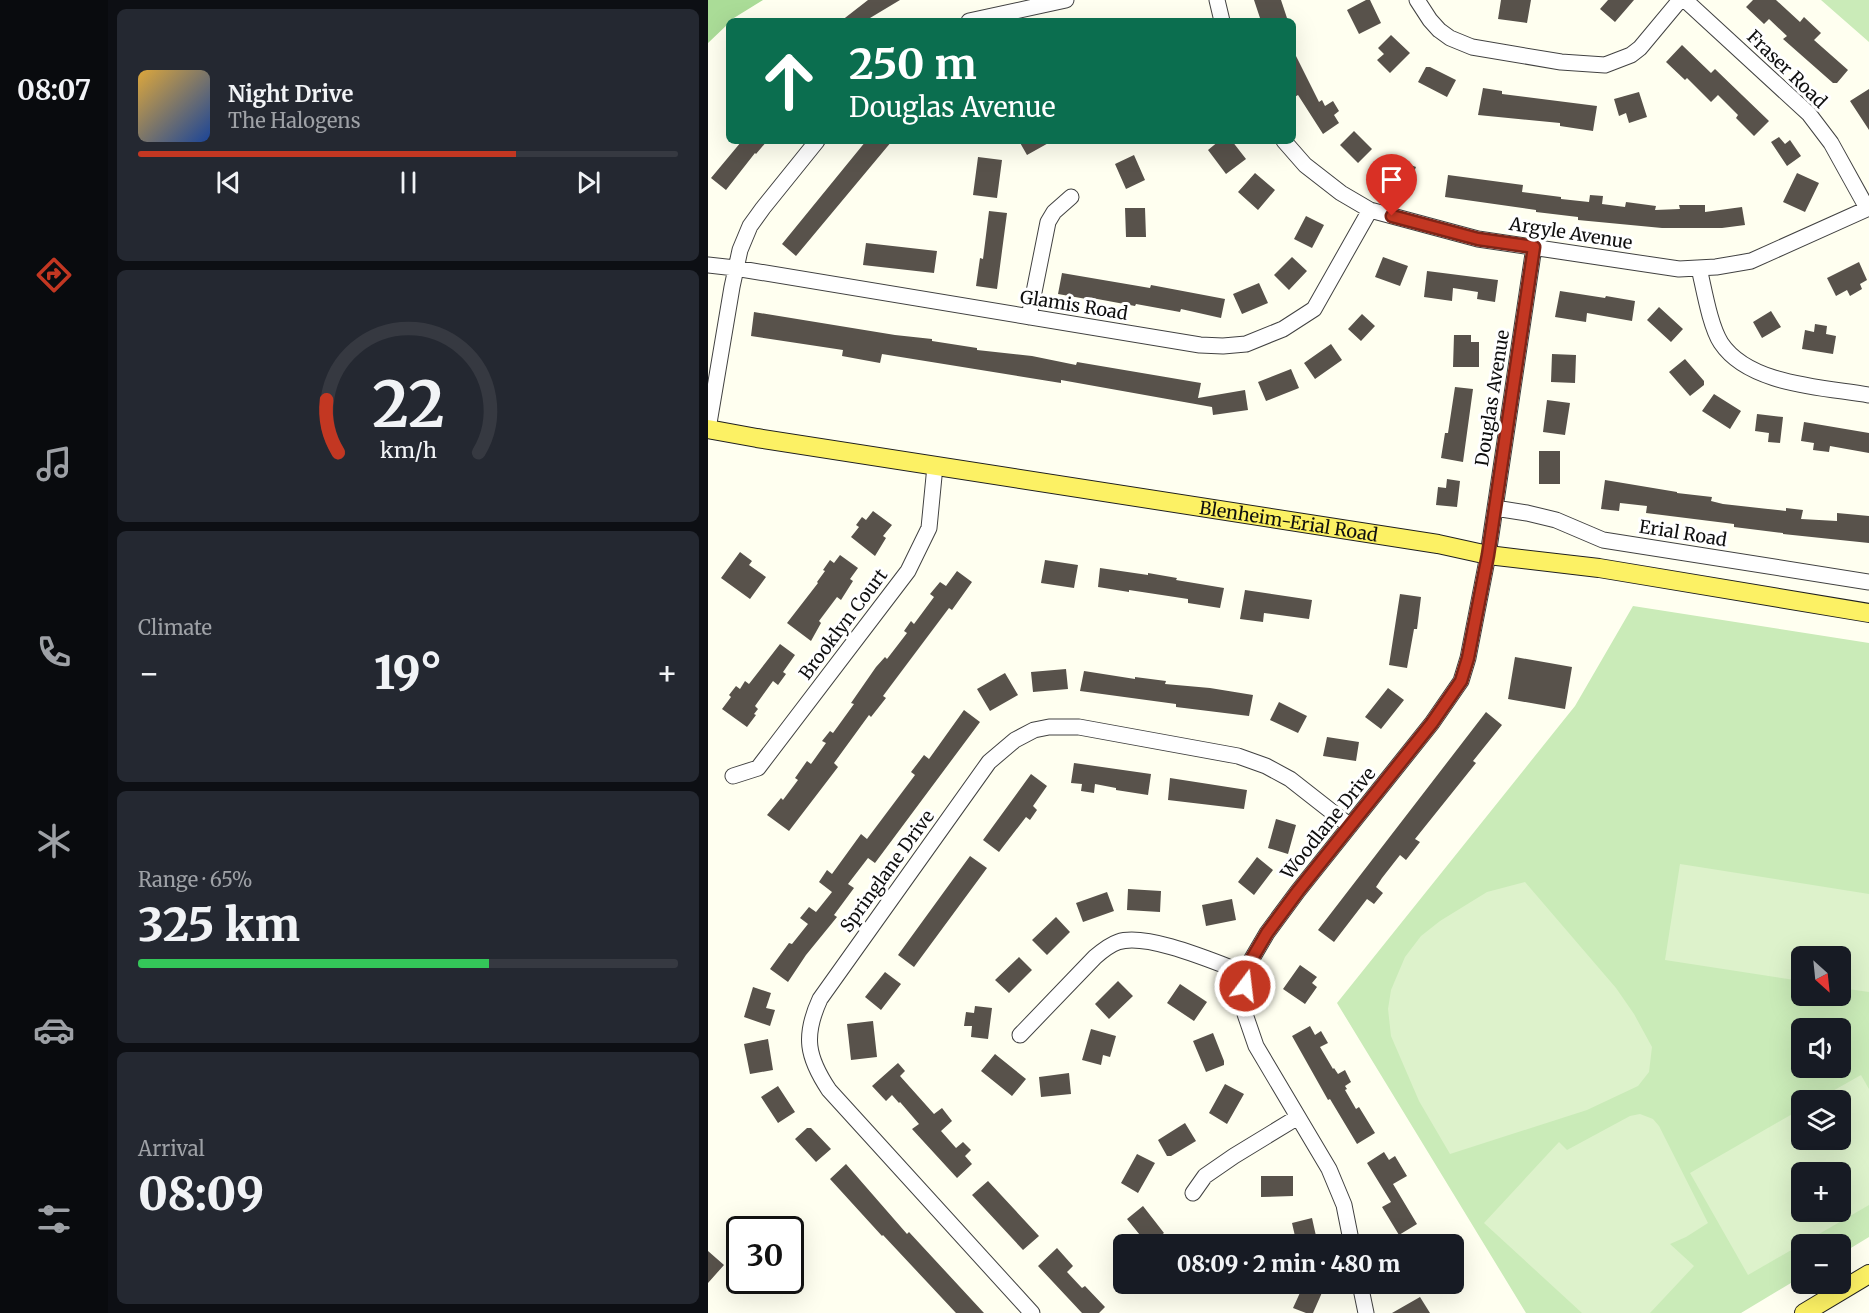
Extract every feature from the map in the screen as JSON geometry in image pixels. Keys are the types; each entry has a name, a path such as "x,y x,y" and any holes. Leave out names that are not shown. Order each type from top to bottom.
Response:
{"main road":[{"name":"Blenheim-Erial Road","path":"708,429 1427,543 1488,555 1599,568 1869,613"},
{"path":"1804,1313 1869,1274"}],"street":[{"path":"983,18 1066,0"},
{"path":"1217,0 1221,18"},
{"path":"1417,0 1439,30 1450,38 1472,47 1561,62 1605,65 1631,55 1640,48 1680,0"},
{"name":"Fraser Road","path":"1684,0 1809,114 1831,143 1868,208"},
{"path":"708,429 740,250 750,226 815,144"},
{"name":"Argyle Avenue","path":"1287,144 1305,165 1341,193 1370,210 1478,239 1679,269 1716,267 1751,261 1868,208"},
{"path":"1029,317 1048,222 1054,212 1071,197"},
{"name":"Glamis Road","path":"708,265 1200,345 1222,346 1246,344 1283,329 1314,309 1370,210"},
{"name":"Douglas Avenue","path":"1488,555 1534,247"},
{"path":"1699,268 1713,324 1720,342 1735,360 1773,379 1869,394"},
{"name":"Brooklyn Court","path":"733,776 758,768 908,571 929,528 935,466"},
{"name":"Erial Road","path":"1495,508 1556,520 1603,540 1869,582"},
{"name":"Woodlane Drive","path":"1350,1234 1344,1205 1329,1168 1256,1046 1245,1014 1243,998 1247,974 1250,962 1267,933 1432,723 1461,681 1468,658 1488,555"},
{"name":"Springlane Drive","path":"1032,1313 829,1090 816,1071 809,1041 812,1017 820,999 989,762 1015,740 1034,730 1048,727 1079,727 1238,756 1266,765 1290,779 1350,826"},
{"path":"1020,1035 1095,957 1117,942 1143,940 1174,948 1247,974"},
{"path":"1193,1193 1205,1176 1298,1117"},
{"path":"1362,1294 1366,1313"}],"green space":[{"path":"708,0 763,0 734,18 726,18 726,26 708,43"},
{"path":"1821,0 1869,0 1869,42"},
{"path":"1633,606 1869,643 1869,1237 1851,1248 1851,1234 1791,1234 1791,1283 1741,1313 1526,1313 1337,1003 1575,706"},
{"path":"1680,864 1869,894 1869,992 1851,989 1851,946 1791,946 1791,979 1665,960"},
{"path":"1525,882 1616,988 1634,1014 1652,1047 1649,1072 1638,1086 1587,1110 1450,1154 1419,1101 1391,1036 1388,1009 1391,990 1405,957 1421,936 1440,921 1487,892"},
{"path":"1861,1075 1869,1089 1869,1205 1851,1215 1851,1162 1791,1162 1791,1222 1840,1222 1819,1234 1791,1234 1791,1250 1748,1275 1690,1173 1791,1115 1791,1150 1851,1150 1851,1090 1834,1090"},
{"path":"1640,1114 1653,1119 1659,1126 1708,1223 1670,1244 1694,1266 1650,1313 1582,1313 1484,1223 1559,1142 1567,1150 1630,1116"}],"building":[{"path":"868,0 900,0 870,18 845,18"},
{"path":"1254,0 1281,0 1287,18 1260,18"},
{"path":"1370,0 1381,23 1359,34 1347,10"},
{"path":"1501,0 1531,0 1527,23 1498,19"},
{"path":"1608,0 1634,0 1615,22 1600,9"},
{"path":"1753,0 1776,0 1800,22 1804,17 1821,33 1814,40 1848,70 1837,83 1833,83 1783,39 1787,36 1769,19 1764,24 1746,7"},
{"path":"1391,35 1410,53 1390,73 1377,60 1384,54 1378,48"},
{"path":"1682,45 1711,73 1715,69 1769,121 1754,136 1736,118 1738,115 1718,95 1711,102 1687,78 1685,80 1666,62"},
{"path":"1296,56 1319,102 1322,100 1325,106 1333,101 1339,111 1334,115 1339,123 1323,134 1298,95 1296,96"},
{"path":"1426,67 1456,80 1447,97 1418,82"},
{"path":"1483,88 1502,91 1502,94 1597,106 1593,131 1560,126 1560,123 1478,115"},
{"path":"1869,89 1869,130 1850,101"},
{"path":"1639,92 1647,117 1629,123 1626,113 1619,116 1614,99"},
{"path":"1354,131 1372,149 1358,163 1340,145"},
{"path":"1779,137 1785,144 1790,140 1801,156 1787,166 1771,142"},
{"path":"739,144 764,144 726,190 711,178"},
{"path":"864,144 889,144 796,256 782,244"},
{"path":"1021,144 1047,144 1027,155"},
{"path":"1215,144 1234,144 1246,159 1226,174 1208,150"},
{"path":"1134,155 1145,180 1126,189 1115,164"},
{"path":"978,157 1002,160 997,198 973,195"},
{"path":"1395,159 1416,167 1409,184 1389,177"},
{"path":"1255,173 1275,190 1258,210 1238,192"},
{"path":"1797,173 1819,183 1805,212 1783,202"},
{"path":"1448,175 1523,185 1522,192 1561,197 1561,199 1589,202 1590,195 1603,196 1602,204 1625,207 1626,202 1656,206 1655,210 1680,209 1679,205 1705,205 1705,212 1742,207 1745,225 1722,228 1662,228 1578,220 1578,217 1445,197"},
{"path":"1125,208 1145,208 1146,237 1126,237"},
{"path":"989,211 1007,213 997,289 976,286 980,258 983,259"},
{"path":"1306,216 1324,225 1312,248 1294,239"},
{"path":"866,243 937,251 934,273 863,265"},
{"path":"1292,257 1307,271 1289,290 1274,275"},
{"path":"1383,257 1408,266 1400,286 1375,277"},
{"path":"1859,262 1867,280 1860,284 1862,289 1850,296 1847,290 1836,296 1827,278"},
{"path":"1427,271 1498,280 1495,302 1477,299 1478,292 1453,288 1452,301 1424,297"},
{"path":"1062,273 1150,288 1151,285 1225,299 1221,318 1181,309 1180,312 1058,294"},
{"path":"1259,283 1268,303 1242,314 1233,294"},
{"path":"1560,291 1635,301 1632,321 1587,313 1586,322 1555,317"},
{"path":"1659,307 1683,329 1671,342 1647,320"},
{"path":"1771,311 1781,327 1762,338 1753,322"},
{"path":"754,312 932,339 932,341 977,348 977,350 1032,356 1076,365 1077,362 1201,383 1198,398 1245,390 1248,410 1213,415 1212,407 1061,380 1061,383 882,354 880,363 842,356 843,350 751,336"},
{"path":"1362,314 1375,326 1361,341 1348,329"},
{"path":"1815,324 1827,326 1826,334 1836,336 1833,354 1802,349 1805,330 1814,332"},
{"path":"1454,335 1471,335 1471,342 1479,342 1479,367 1453,367"},
{"path":"1331,344 1342,360 1315,379 1304,363"},
{"path":"1552,354 1576,355 1575,383 1551,382"},
{"path":"1685,359 1704,381 1704,385 1690,396 1669,372"},
{"path":"1291,369 1299,388 1266,401 1258,382"},
{"path":"1455,387 1473,389 1463,462 1441,458 1445,433 1448,433"},
{"path":"1714,394 1741,411 1730,429 1702,411"},
{"path":"1547,400 1570,403 1565,435 1543,432"},
{"path":"1757,414 1783,417 1780,443 1768,442 1769,433 1755,431"},
{"path":"1804,422 1869,433 1869,453 1830,446 1829,452 1813,450 1814,443 1801,441"},
{"path":"1539,451 1560,451 1560,484 1539,484"},
{"path":"1447,479 1460,481 1457,507 1436,505 1438,487 1446,488"},
{"path":"1605,480 1712,497 1711,501 1723,504 1786,511 1786,508 1803,510 1801,519 1837,521 1837,513 1869,516 1869,543 1783,534 1734,527 1734,524 1646,513 1647,506 1620,503 1619,511 1601,509"},
{"path":"873,511 892,525 883,536 886,538 875,556 851,537 859,527 856,525 862,517 866,520"},
{"path":"740,552 752,561 749,565 766,577 750,599 721,578"},
{"path":"840,555 858,568 850,579 853,581 841,600 837,597 819,621 821,623 811,641 787,623 818,583 830,560 834,563"},
{"path":"1045,560 1078,565 1074,588 1041,583"},
{"path":"1100,568 1148,575 1148,573 1224,588 1220,608 1188,603 1188,599 1098,587"},
{"path":"957,571 972,582 952,610 949,608 883,696 886,698 871,717 869,715 834,763 838,767 789,831 767,815 781,798 783,800 798,780 795,778 807,761 811,764 826,743 822,741 830,731 833,733 876,667 885,657 887,659 907,633 904,631 911,621 914,624 934,597 930,594 940,582 946,586"},
{"path":"1245,590 1312,600 1309,619 1264,613 1263,622 1240,619"},
{"path":"1400,594 1421,597 1417,629 1414,629 1407,668 1389,665"},
{"path":"780,644 795,655 783,672 786,674 778,685 773,681 755,706 758,709 754,714 756,715 747,727 722,709 736,686 740,689 745,681 749,684"},
{"path":"1515,657 1572,667 1565,709 1508,699"},
{"path":"1066,669 1068,689 1033,692 1031,672"},
{"path":"1084,671 1253,695 1249,716 1080,691"},
{"path":"1005,673 1018,695 990,711 977,689"},
{"path":"1388,688 1404,700 1381,729 1365,717"},
{"path":"1279,702 1307,716 1298,733 1270,720"},
{"path":"964,710 980,722 875,863 868,858 848,884 854,888 834,915 837,917 806,955 788,982 770,969 789,943 792,944 808,924 800,918 809,907 816,912 832,892 819,882 827,870 832,874 861,834 867,839 915,775 911,772 924,755 929,759"},
{"path":"1486,712 1502,725 1473,761 1476,763 1415,839 1420,842 1406,860 1400,855 1382,878 1376,887 1383,893 1374,904 1367,899 1334,942 1318,930"},
{"path":"1327,737 1359,742 1356,761 1323,756"},
{"path":"1074,763 1151,774 1148,795 1095,784 1094,793 1081,791 1082,784 1071,783"},
{"path":"1031,774 1047,786 1033,806 1037,810 1030,820 1026,817 999,852 983,840"},
{"path":"1170,778 1247,790 1244,809 1168,800"},
{"path":"1276,819 1296,825 1288,854 1268,848"},
{"path":"970,856 987,868 914,967 898,955"},
{"path":"1257,857 1273,870 1254,895 1238,882"},
{"path":"1128,889 1161,891 1160,912 1127,910"},
{"path":"1107,892 1114,911 1083,922 1076,903"},
{"path":"1232,899 1236,920 1206,926 1202,905"},
{"path":"1056,917 1070,932 1047,955 1032,940"},
{"path":"1019,957 1032,970 1009,993 995,980"},
{"path":"1300,965 1317,977 1312,983 1317,987 1305,1004 1283,989"},
{"path":"885,972 901,984 881,1010 865,997"},
{"path":"1118,981 1133,996 1109,1019 1095,1004"},
{"path":"1180,984 1207,1002 1194,1021 1167,1003"},
{"path":"753,987 771,993 766,1008 775,1010 770,1026 744,1017"},
{"path":"975,1006 992,1008 988,1039 971,1037 972,1026 964,1026 966,1012 974,1013"},
{"path":"873,1021 877,1057 851,1060 847,1024"},
{"path":"1310,1026 1315,1035 1321,1031 1328,1043 1320,1047 1333,1069 1338,1074 1345,1070 1351,1082 1345,1086 1347,1089 1345,1090 1356,1109 1359,1107 1375,1133 1357,1144 1330,1099 1328,1100 1292,1036"},
{"path":"1091,1029 1116,1036 1110,1057 1103,1055 1101,1065 1082,1060"},
{"path":"1213,1033 1224,1065 1206,1072 1193,1041"},
{"path":"768,1039 773,1070 750,1074 744,1044"},
{"path":"995,1054 1026,1079 1012,1096 981,1071"},
{"path":"898,1063 905,1071 900,1076 934,1114 942,1108 952,1121 941,1131 956,1148 963,1142 971,1150 965,1156 972,1164 957,1178 912,1129 919,1124 900,1102 892,1095 886,1101 872,1086"},
{"path":"1069,1073 1071,1094 1041,1097 1039,1077"},
{"path":"1225,1084 1244,1094 1227,1124 1209,1113"},
{"path":"778,1086 795,1112 778,1123 761,1097"},
{"path":"1185,1123 1196,1141 1171,1156 1167,1156 1158,1140"},
{"path":"807,1128 811,1128 831,1149 816,1162 795,1139"},
{"path":"1384,1152 1389,1160 1395,1156 1407,1176 1393,1184 1417,1224 1398,1234 1382,1207 1391,1202 1367,1163"},
{"path":"1137,1154 1155,1163 1138,1193 1121,1183"},
{"path":"846,1164 907,1234 909,1232 984,1313 956,1313 882,1236 830,1179"},
{"path":"1261,1176 1293,1176 1293,1196 1261,1197"},
{"path":"988,1181 1039,1236 1023,1250 972,1195"},
{"path":"1143,1206 1164,1233 1139,1234 1127,1219"},
{"path":"1312,1218 1316,1234 1294,1234 1292,1223"},
{"path":"1057,1248 1073,1266 1067,1272 1082,1288 1085,1286 1105,1307 1099,1313 1082,1313 1038,1266"},
{"path":"708,1251 724,1265 708,1283"},
{"path":"1299,1294 1321,1294 1313,1313 1293,1308"},
{"path":"1420,1297 1430,1313 1392,1313"}],"route":[{"path":"1245,986 1250,962 1267,933 1432,723 1461,681 1468,658 1488,555 1534,247 1478,239 1392,216"}]}
